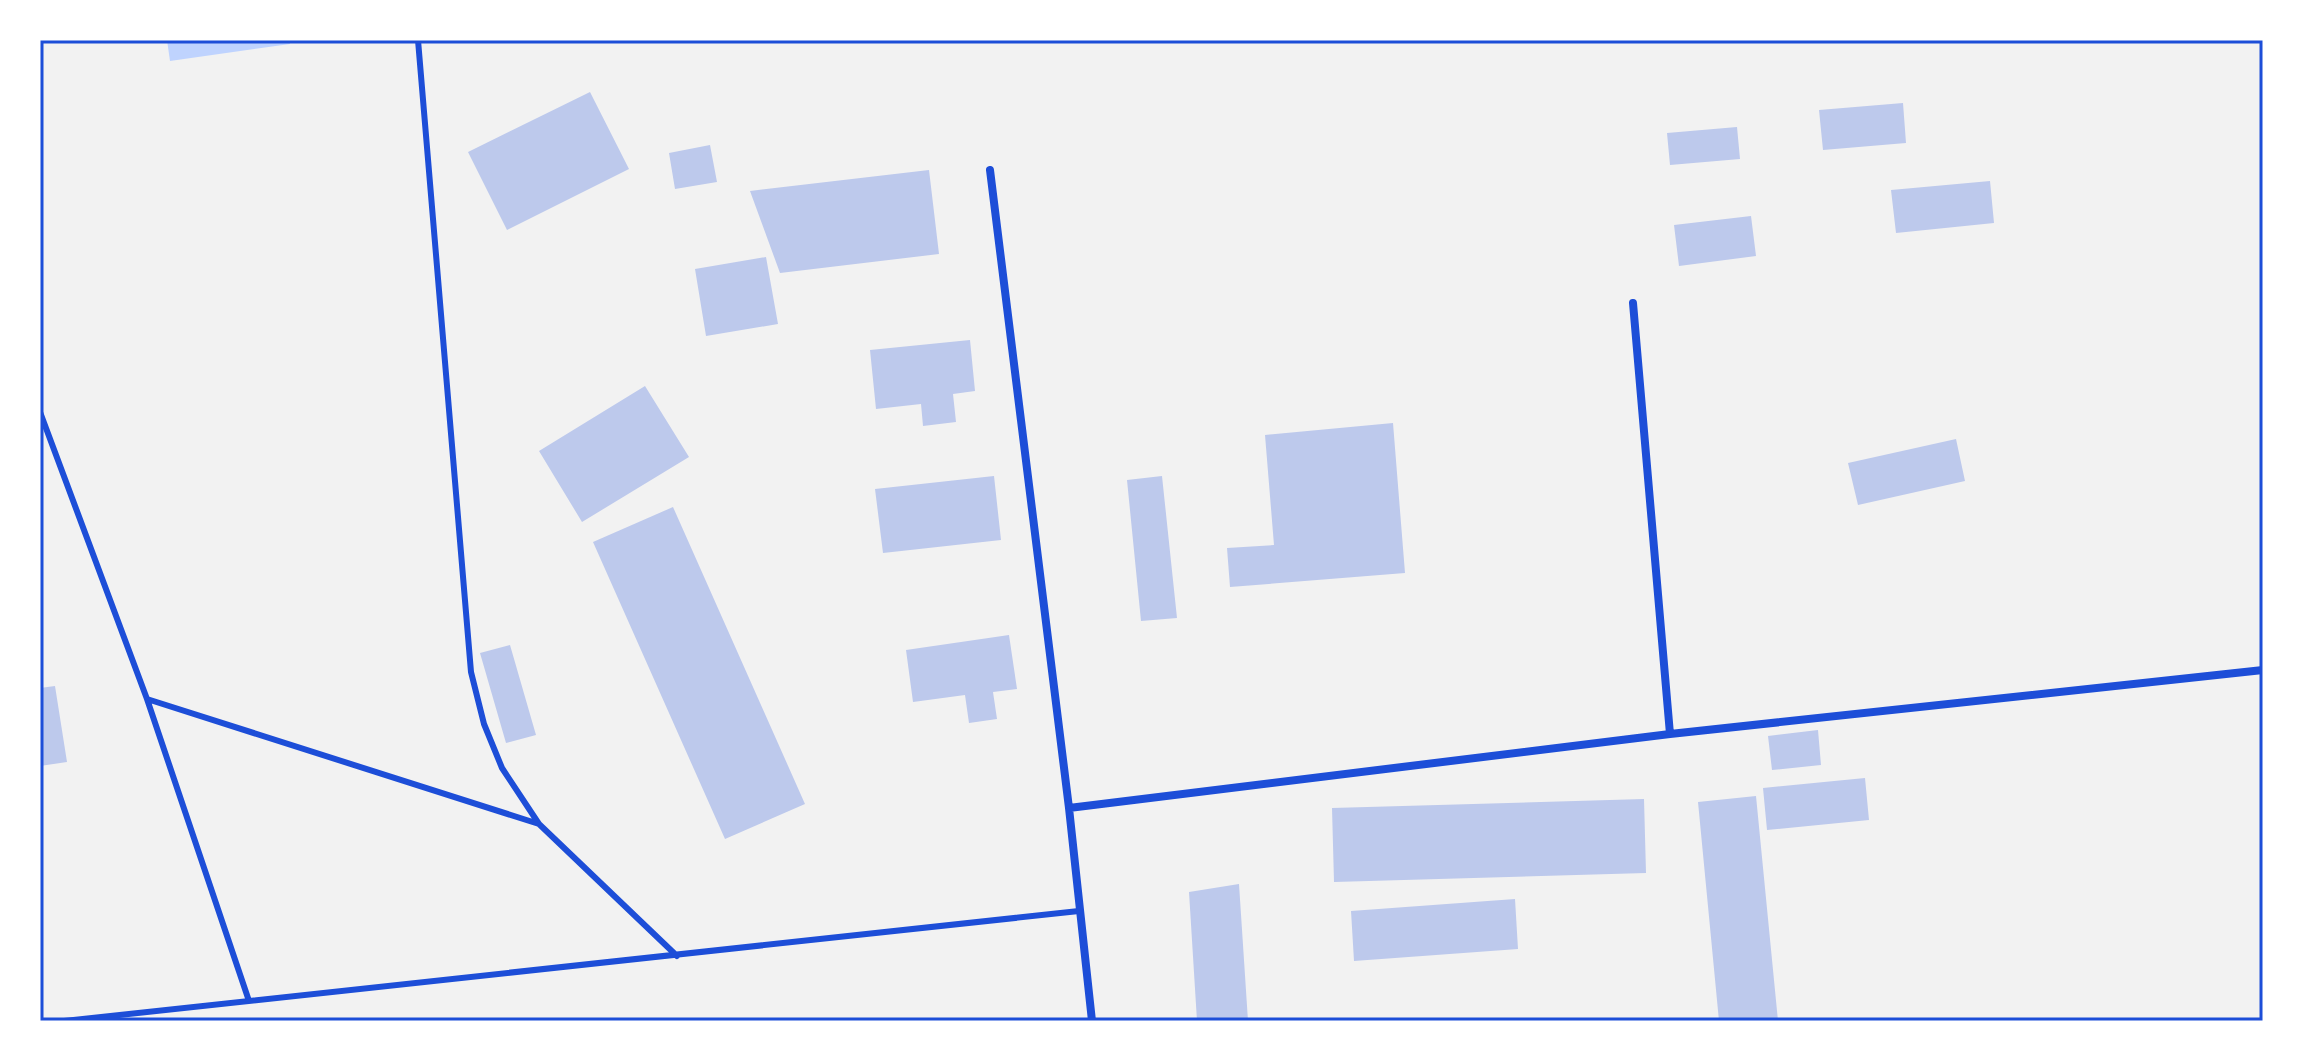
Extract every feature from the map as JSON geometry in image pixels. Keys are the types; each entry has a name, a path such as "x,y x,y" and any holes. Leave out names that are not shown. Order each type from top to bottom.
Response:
{"street":[{"path":"990,170 1069,808 1092,1021"},
{"path":"1633,303 1670,734"},
{"path":"1069,808 1670,734 2263,670"}],"lane":[{"path":"418,40 471,672 484,724 502,768 539,824 677,956"},
{"path":"40,412 147,699 249,1001"},
{"path":"147,699 539,824"},
{"path":"64,1021 1079,911"}],"water":[{"path":"167,40 289,40 290,44 170,61"}],"building":[{"path":"590,92 629,169 507,230 468,152"},
{"path":"1903,103 1906,143 1823,150 1819,110"},
{"path":"1737,127 1740,159 1670,165 1667,133"},
{"path":"710,145 717,182 675,189 669,153"},
{"path":"929,170 939,254 780,273 750,191"},
{"path":"1990,181 1994,223 1896,233 1891,190"},
{"path":"1751,216 1756,256 1679,266 1674,225"},
{"path":"766,257 778,324 706,336 695,269"},
{"path":"970,340 975,391 953,394 956,422 923,426 921,404 876,409 870,350"},
{"path":"645,386 689,457 582,522 539,451"},
{"path":"1393,423 1405,573 1230,587 1227,548 1274,545 1265,435"},
{"path":"1956,439 1965,481 1858,505 1848,463"},
{"path":"994,476 1001,540 883,553 875,489"},
{"path":"1162,476 1177,618 1141,621 1127,480"},
{"path":"673,507 805,804 725,839 593,542"},
{"path":"1009,635 1017,689 993,692 997,719 969,723 965,695 913,702 906,650"},
{"path":"510,645 536,735 506,743 480,653"},
{"path":"55,686 67,762 40,766 40,688"},
{"path":"1818,730 1821,765 1772,770 1768,736"},
{"path":"1865,778 1869,820 1767,830 1763,788"},
{"path":"1756,796 1778,1021 1719,1021 1698,802"},
{"path":"1644,799 1646,873 1334,882 1332,808"},
{"path":"1239,884 1248,1021 1197,1021 1189,892"},
{"path":"1515,899 1518,949 1354,961 1351,911"}]}
